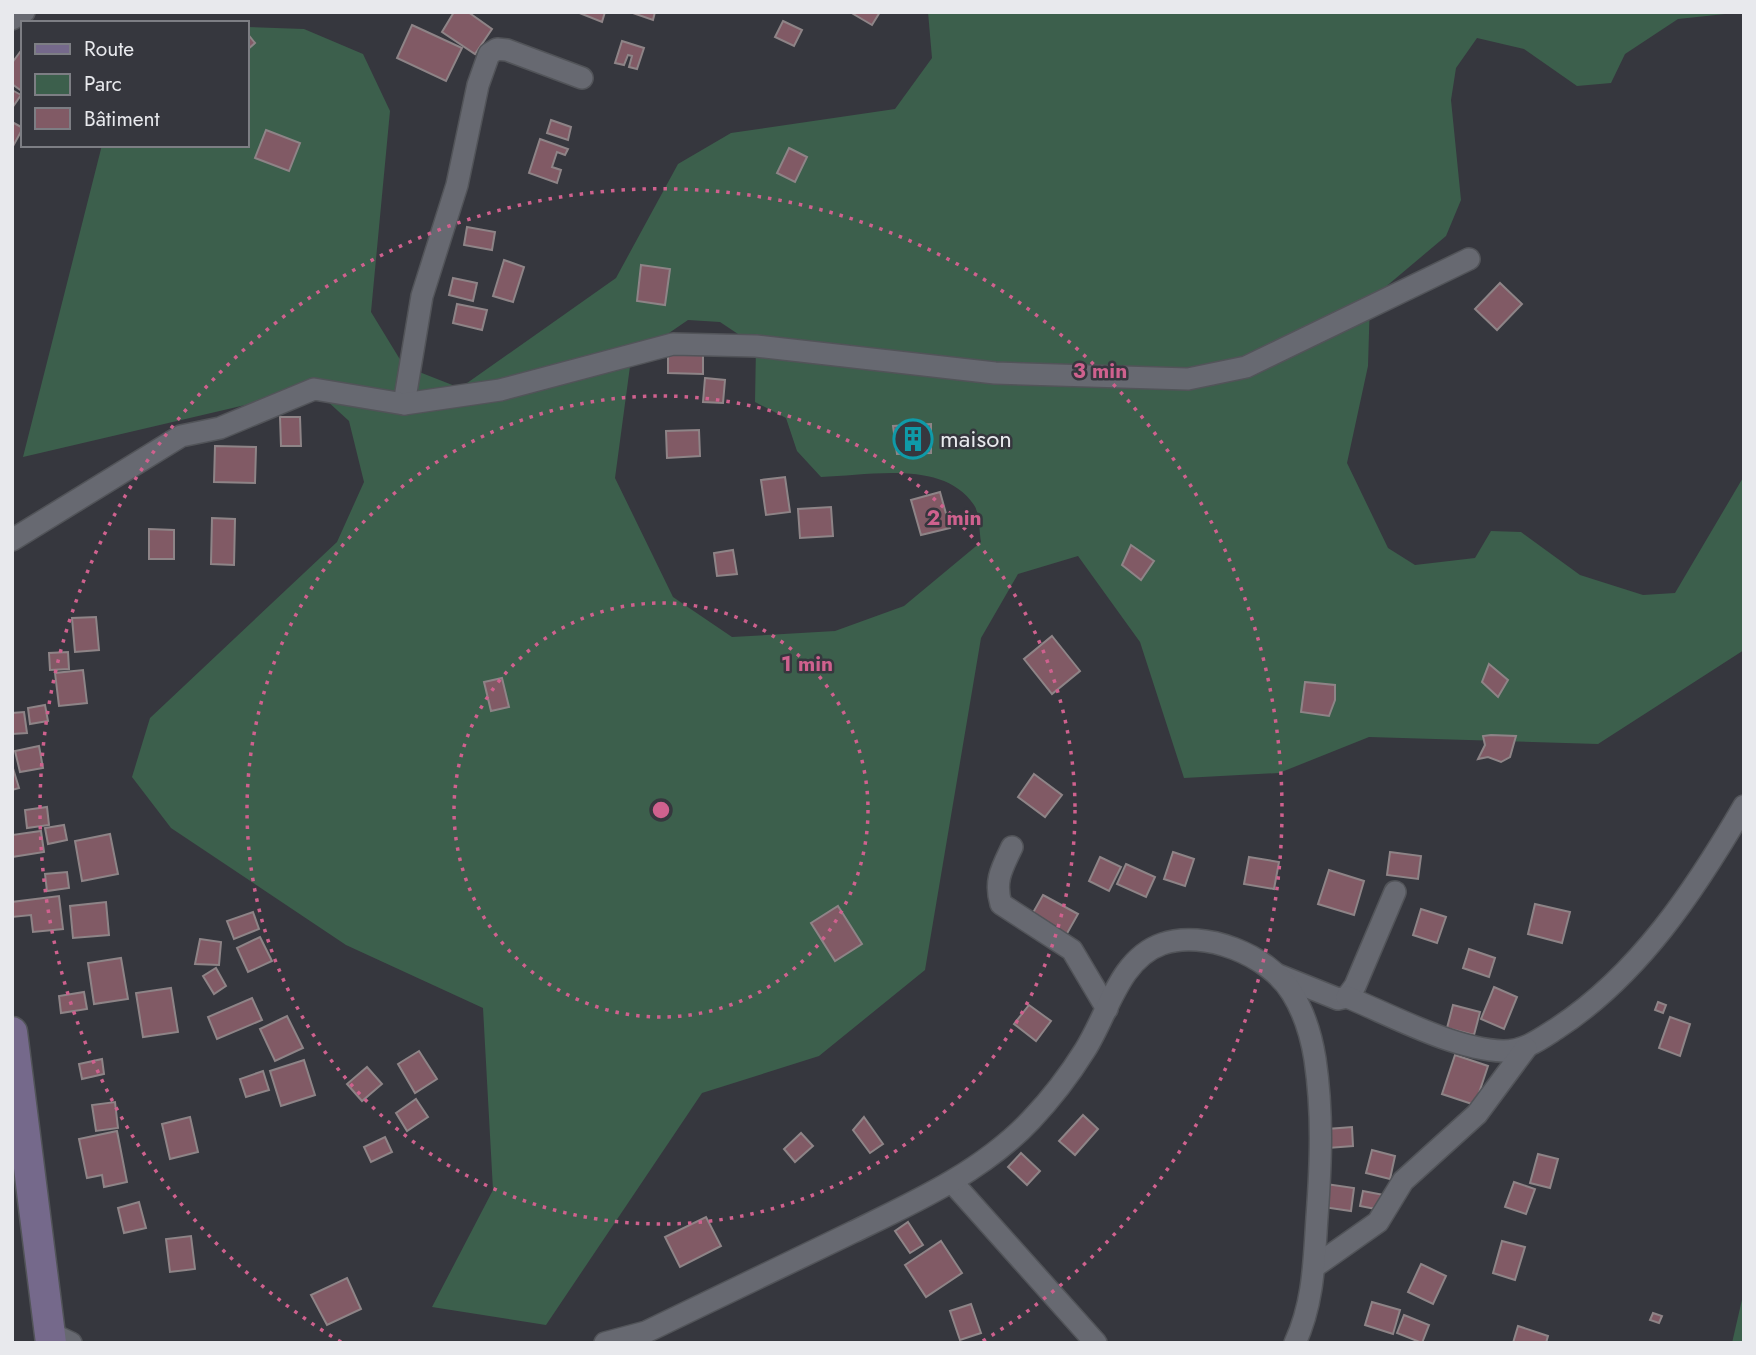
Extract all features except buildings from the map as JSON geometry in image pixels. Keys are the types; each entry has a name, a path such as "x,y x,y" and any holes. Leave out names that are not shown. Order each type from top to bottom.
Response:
{"street":[{"path":"12,19 24,12"},
{"path":"404,404 422,296 457,185 478,85 489,54 497,49 507,50 582,79"},
{"path":"12,540 181,436 220,428 314,389 404,404 500,390 673,344 756,346 995,373 1188,379 1246,368 1469,259"},
{"path":"1314,1267 1378,1222 1402,1181 1477,1114 1526,1048 1585,1008 1633,964 1672,919 1744,806"},
{"path":"1012,847 998,876 997,890 1001,904 1072,950 1107,1009"},
{"path":"1347,997 1355,986 1395,892"},
{"path":"605,1343 646,1332 953,1182 1031,1121 1085,1050 1128,969 1145,951 1166,942 1188,939 1221,945 1249,956 1276,975 1291,990 1309,1027 1323,1129 1314,1267 1305,1321 1295,1343"},
{"path":"1276,975 1338,999 1347,997 1473,1047 1504,1051 1526,1048"},
{"path":"12,1032 57,1340"},
{"path":"953,1182 1096,1343"}],"green space":[{"path":"928,12 1744,12 1678,19 1625,54 1611,83 1577,86 1524,49 1477,38 1456,68 1451,100 1461,200 1446,236 1370,300 1368,366 1347,463 1388,548 1415,565 1475,558 1491,531 1521,532 1580,575 1643,595 1675,593 1744,476 1744,650 1598,744 1369,737 1279,773 1184,778 1140,642 1078,556 1018,574 981,638 925,970 819,1056 702,1093 546,1325 432,1307 493,1190 483,1008 346,945 171,828 132,777 150,718 337,542 364,482 349,421 314,389 23,457 101,147 248,147 248,27 304,29 363,54 390,111 371,312 404,366 460,388 616,278 678,164 731,133 895,109 932,58","holes":["688,320 720,322 756,346 755,402 786,418 797,451 821,477 882,473 925,476 944,481 960,491 974,505 981,542 904,606 835,631 732,637 673,597 615,478 631,359"]},
{"path":"1744,1291 1744,1343 1732,1343"}],"place":[{"name":"maison","path":"913,439"}]}
